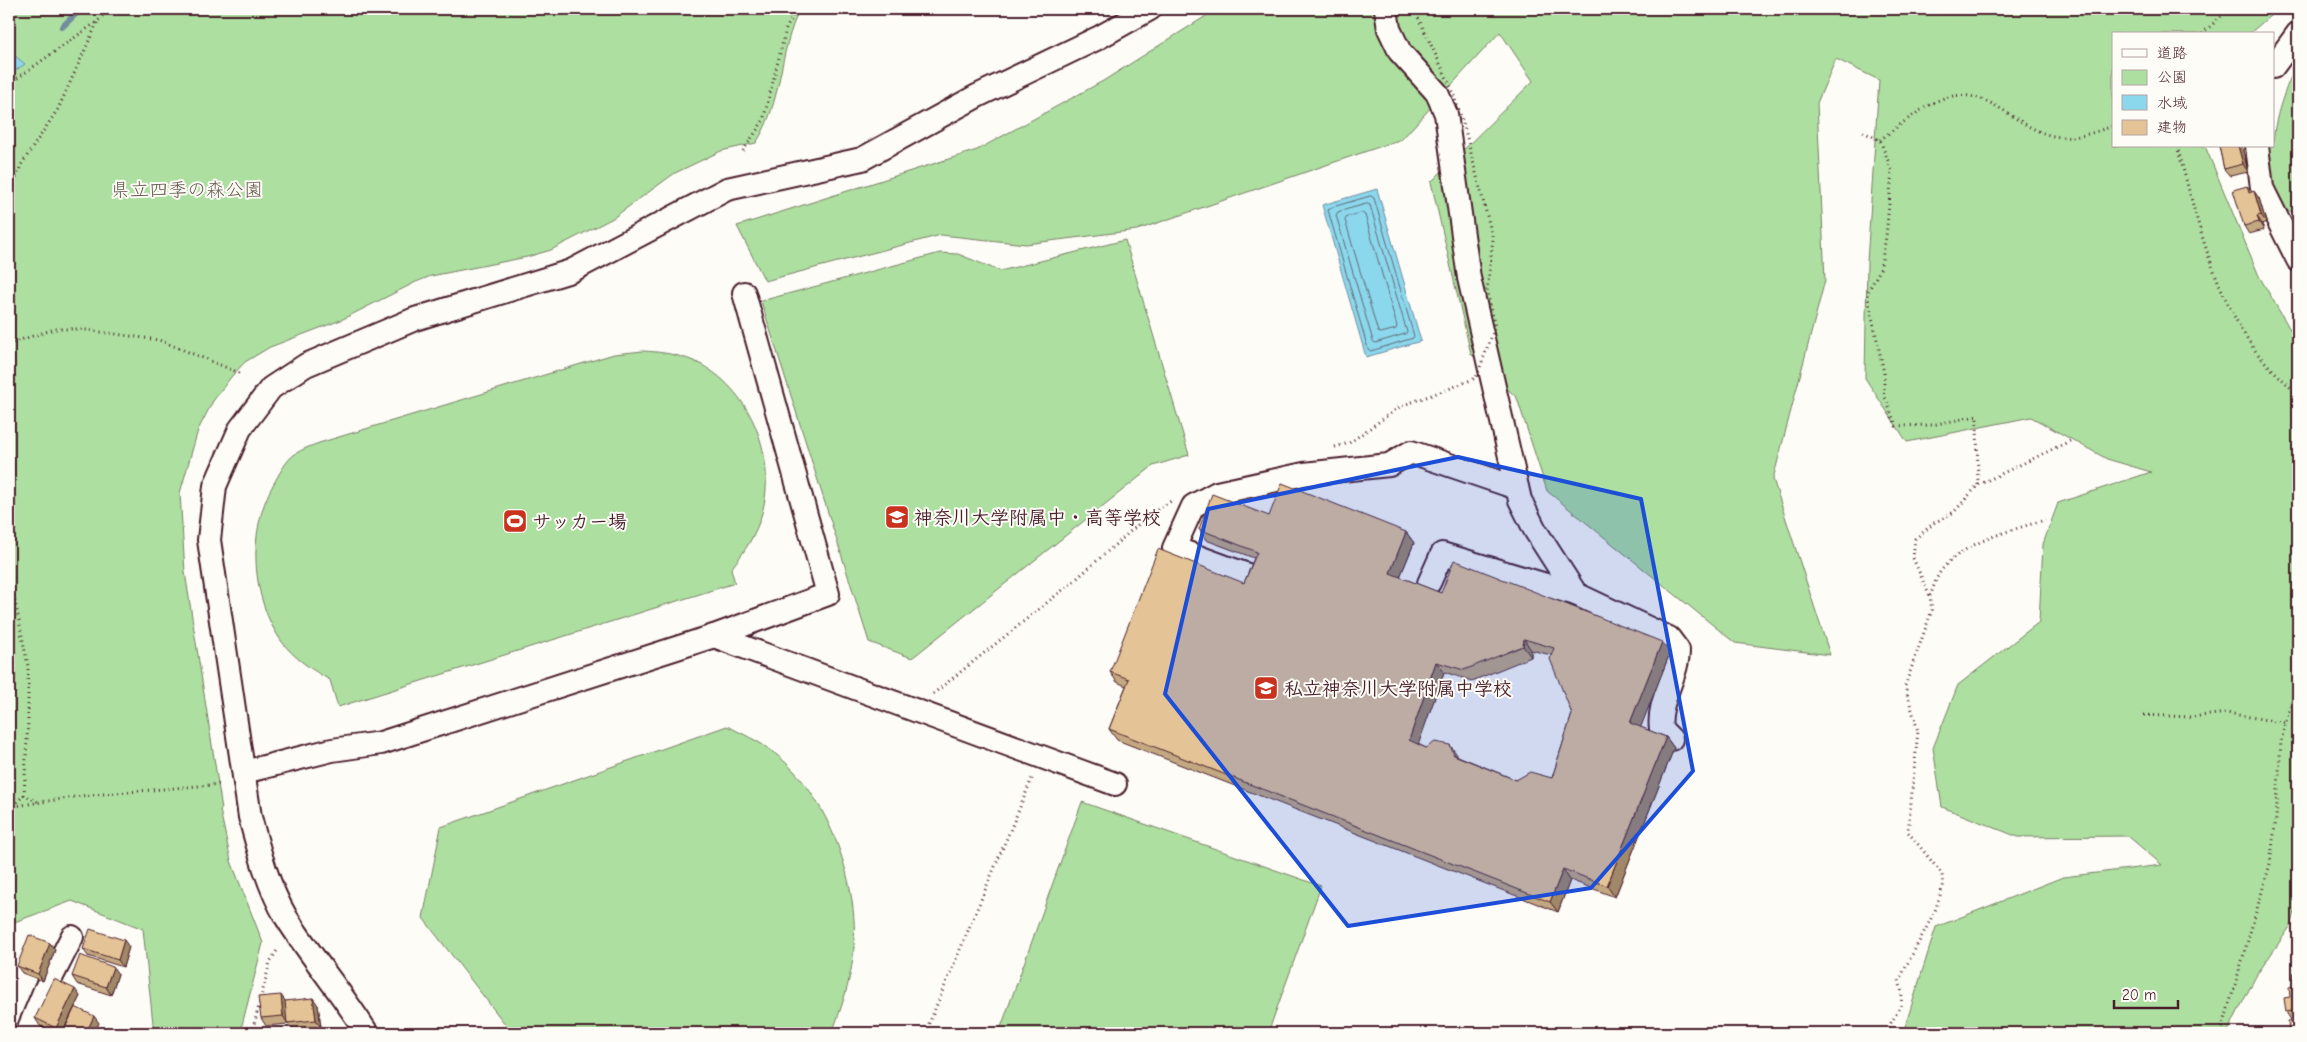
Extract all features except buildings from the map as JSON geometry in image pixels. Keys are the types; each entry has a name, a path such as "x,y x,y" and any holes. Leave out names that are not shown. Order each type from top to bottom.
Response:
{"street":[{"path":"367,1033 286,916 273,889 257,844 250,817 209,540 215,486 240,429 272,388 306,364 415,319 571,271 727,189 862,159 977,96 1098,38 1150,9"},
{"path":"1386,9 1389,29 1400,52 1437,92 1446,114 1469,278 1520,500 1534,530 1576,594"},
{"path":"2274,66 2298,33"},
{"path":"2257,148 2262,188 2289,225 2298,260"},
{"path":"244,772 332,750 381,743 714,636 828,594 744,293"},
{"path":"1296,593 1174,548 1194,506 1217,493 1304,474 1389,465 1411,452 1517,488"},
{"path":"1429,583 1442,554 1576,594 1669,638 1678,650 1678,662 1659,716 1661,729 1672,739"},
{"path":"714,636 1115,784"},
{"path":"27,1033 45,990 72,937"}],"path":[{"path":"9,84 98,21 108,9"},
{"path":"743,151 763,121 786,29 797,9"},
{"path":"1414,9 1451,87 1464,126 1493,239 1486,291 1495,327 1476,378 1451,388"},
{"path":"2204,32 2229,9"},
{"path":"9,197 21,165 58,109 98,21"},
{"path":"1880,140 1925,108 1947,97 1967,96 1990,102 2036,132 2061,138 2082,135 2112,126"},
{"path":"1863,132 1880,140 1892,171 1886,237 1880,270 1867,294 1884,373 1884,394 1896,426 1932,425 1977,416 1978,485"},
{"path":"2178,148 2208,260 2230,309 2253,347 2298,396"},
{"path":"9,346 17,341 55,329 79,329 158,340 242,374"},
{"path":"1888,1033 1891,1023 1901,1006 1902,993 1899,980 1935,911 1942,886 1942,874 1908,832 1918,731 1906,686 1932,610 1930,597 1913,558 1915,539 1934,523 1954,512 1978,485 2072,440"},
{"path":"1930,597 1940,574 1954,558 1972,546 2011,530 2045,520"},
{"path":"9,571 28,666 28,720 24,796 11,807"},
{"path":"2221,1033 2270,864 2276,819 2281,741 2298,676"},
{"path":"2144,715 2191,718 2227,713 2285,723"},
{"path":"925,1033 1041,756"},
{"path":"11,807 129,791 222,784"},
{"path":"24,796 38,802"},
{"path":"252,1033 270,962 278,949"}],"highlighted area":[{"path":"1458,457 1641,499 1693,771 1591,888 1348,926 1165,694 1208,509"}],"green space":[{"name":"県立四季の森公園","path":"9,9 800,9 788,42 771,111 756,143 721,151 675,173 613,218 551,250 527,257 431,276 341,320 270,347 245,362 213,401 198,430 180,493 185,572 222,809 220,810 231,861 263,943 240,1033 154,1033 143,929 72,901 9,924"},
{"path":"1217,9 2278,9 2251,32 2112,32 2112,148 2206,148 2259,276 2298,343 2298,899 2292,924 2256,976 2227,1033 1903,1033 1936,927 2063,877 2162,865 2128,836 2018,837 1942,807 1933,748 1958,685 2039,622 2043,544 2058,503 2151,472 2107,459 2031,417 1907,442 1865,378 1867,262 1879,80 1836,59 1817,103 1825,280 1773,479 1830,655 1735,643 1547,491 1517,398 1471,354 1431,182 1533,81 1500,32 1402,139 1137,230 1026,244 941,235 765,281 737,226 977,150 1103,81"},
{"path":"2298,62 2298,213 2285,210 2273,186 2267,151 2268,148 2274,148 2275,126 2289,81"},
{"path":"1125,240 1189,455 1153,466 912,658 869,642 761,301 940,253 958,254 1000,271"},
{"path":"643,351 658,352 688,359 702,365 720,377 735,392 747,410 756,429 763,449 766,492 762,513 753,536 731,569 735,583 338,707 330,680 304,663 282,642 264,606 259,586 256,544 259,523 273,485 288,460 295,454 319,443 614,354"},
{"path":"727,726 768,748 793,770 810,792 825,817 837,844 852,902 854,930 850,976 832,1033 512,1033 423,918 441,827"},
{"path":"1082,802 1321,886 1268,1033 999,1033"}],"water":[{"path":"9,51 25,64 9,75"},
{"path":"1377,189 1421,341 1366,357 1322,205"}],"waterway":[{"path":"62,27 81,9"}],"place":[{"name":"神奈川大学附属中・高等学校","path":"897,517"},
{"name":"サッカー場","path":"515,521"},
{"name":"私立神奈川大学附属中学校","path":"1266,688"}]}
